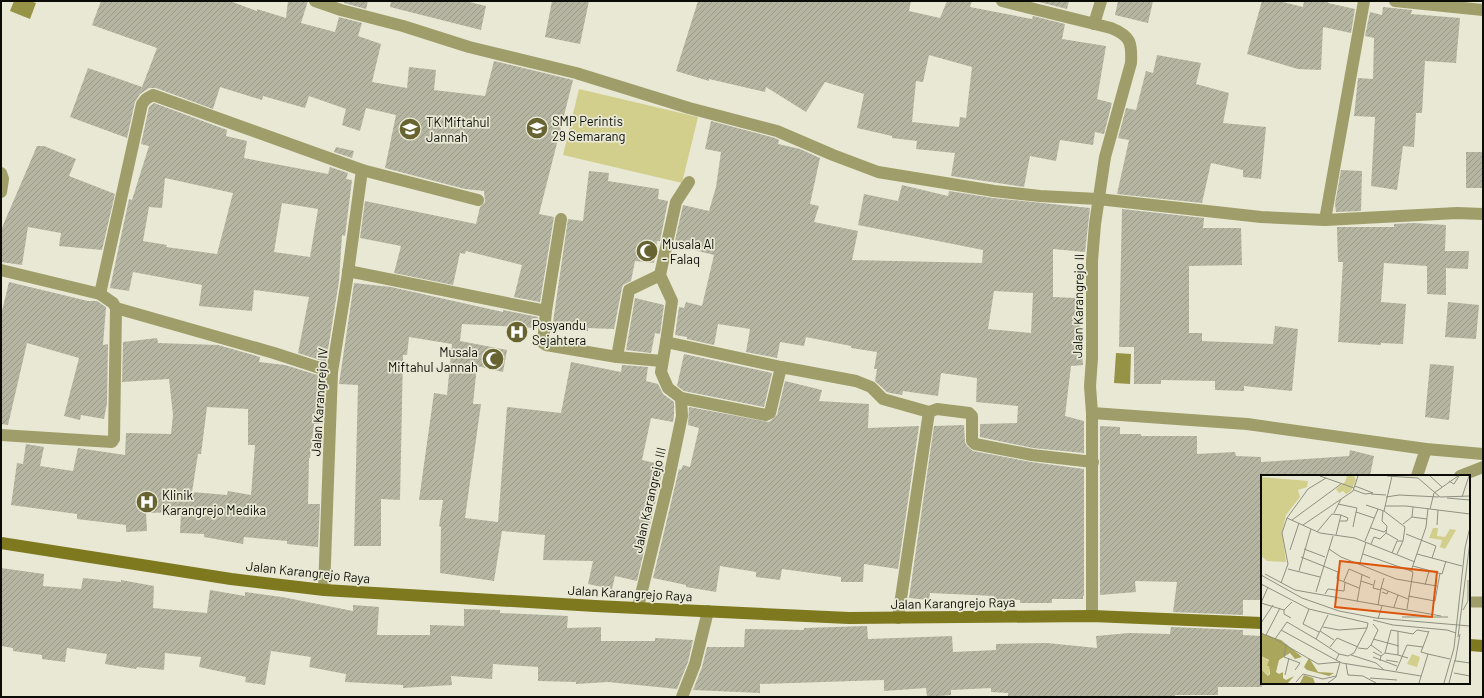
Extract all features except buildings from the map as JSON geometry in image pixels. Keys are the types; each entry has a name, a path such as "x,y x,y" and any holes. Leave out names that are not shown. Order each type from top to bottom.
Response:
{"main road":[{"name":"Jalan Karangrejo Raya","path":"1,543 224,578 324,590 849,618 1092,616 1261,623"},
{"path":"1470,645 1483,646"}],"street":[{"path":"315,1 341,10 403,26 469,47 576,73 689,108 777,132 878,172 994,191 1040,196 1098,199 1223,213 1325,220 1443,214 1483,214"},
{"name":"Jalan Karangrejo II","path":"1002,1 1094,24 1122,33 1129,39 1131,48 1130,64 1105,157 1098,199 1092,261 1092,358 1090,386 1093,462 1092,616"},
{"path":"1094,24 1101,1"},
{"path":"1325,220 1364,1"},
{"path":"1395,1 1483,10"},
{"path":"100,294 142,104 150,96 154,95 362,170 478,200"},
{"name":"Jalan Karangrejo IV","path":"324,590 332,372 362,170"},
{"path":"1,173 3,179 1,192"},
{"path":"689,182 676,202 660,275 672,301 661,372 665,384 681,398 766,415 770,413 781,367"},
{"path":"561,219 546,311 543,339 545,344 617,357 662,361"},
{"path":"1,270 100,294 113,303 116,308 114,439 112,442 1,435"},
{"path":"348,271 546,311"},
{"path":"617,357 629,290 660,275"},
{"path":"116,308 274,353 332,372"},
{"path":"666,342 781,367 856,381 869,385 883,399 929,412 937,409 971,415 972,441 975,444 1032,455 1093,462"},
{"name":"Jalan Karangrejo III","path":"638,607 668,483 682,416 681,398"},
{"path":"898,618 929,412"},
{"path":"1092,414 1247,424 1426,449 1483,454"},
{"path":"1417,475 1426,449"},
{"path":"1463,475 1483,467"},
{"path":"682,697 695,664 708,611"}],"shaded area":[{"path":"14,1 30,1 36,3 30,19 10,11"},
{"path":"579,89 698,117 682,183 563,155"},
{"path":"1116,353 1131,354 1130,384 1114,383"}],"place":[{"name":"SMP Perintis 29 Semarang","path":"537,128"},
{"name":"TK Miftahul Jannah","path":"410,129"},
{"name":"Musala Al - Falaq","path":"647,251"},
{"name":"Posyandu Sejahtera","path":"517,332"},
{"name":"Musala Miftahul Jannah","path":"493,359"},
{"name":"Klinik Karangrejo Medika","path":"147,502"}]}
